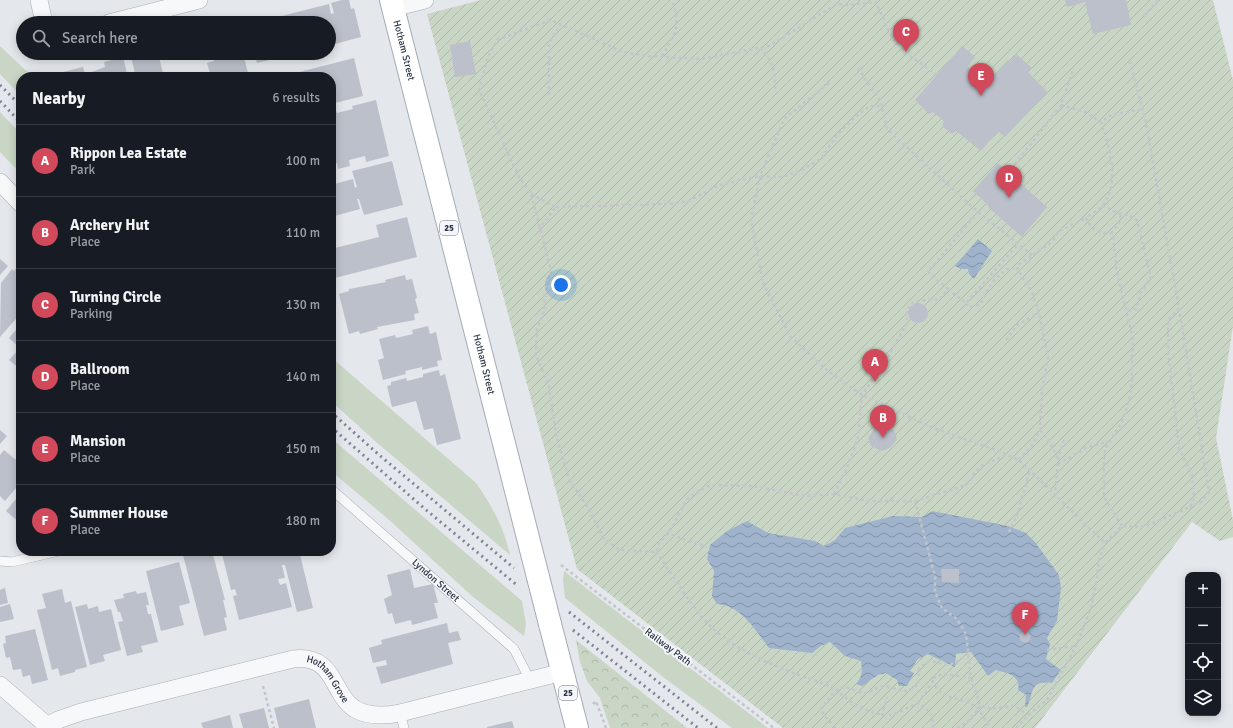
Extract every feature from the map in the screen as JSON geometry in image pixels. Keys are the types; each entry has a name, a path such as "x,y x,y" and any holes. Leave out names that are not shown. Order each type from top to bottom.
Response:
{"main road":[{"name":"Hotham Street","path":"392,4 577,728"}],"street":[{"path":"39,0 42,16"},
{"path":"136,16 199,0"},
{"path":"392,4 425,0"},
{"path":"0,182 16,199"},
{"name":"Hotham Grove","path":"47,727 81,712 293,658 308,659 317,663 329,673 345,700 356,710 402,721 530,680 563,672"},
{"path":"0,685 47,727"}],"lane":[{"name":"Lyndon Street","path":"336,493 514,649 530,680"},
{"path":"0,561 12,562 38,556"}],"path":[{"path":"662,57 673,39 677,26 672,0"},
{"path":"1144,16 1158,0"},
{"path":"656,552 620,550 604,539 587,506 569,479 556,435 550,386 536,355 537,329 544,312 545,294 551,271 539,230 531,194 519,177 479,90 488,57 497,40 551,20 623,52 662,57 701,59 769,46 836,2 848,6 876,2 892,38 909,56 937,75"},
{"path":"549,94 549,44 560,24"},
{"path":"760,48 769,56 775,74 775,89"},
{"path":"1016,728 1028,715 1047,700 1076,646 1090,608 1097,578 1098,560 1105,544 1122,526 1144,527 1201,502 1209,492 1179,308 1143,109 1130,62"},
{"path":"858,68 881,102 887,129 978,212 1032,256"},
{"path":"1011,169 1042,132 1061,105 1073,70"},
{"path":"829,83 784,120 760,176 752,220 763,283 790,336 828,371 862,395 933,428 1019,460 1055,497 1105,544"},
{"path":"1017,269 1018,265 1052,242 1059,231 1086,218 1102,206 1111,192 1111,157 1101,122 1085,112 1061,105"},
{"path":"531,194 556,207 676,203 689,201 719,185 760,176 782,177 800,171 822,159 837,135 856,116 870,106 882,106"},
{"path":"1101,122 1111,115 1143,109"},
{"path":"1102,206 1121,214 1128,214 1137,220 1151,278 1141,292 1136,309 1127,311"},
{"path":"539,230 556,207"},
{"path":"978,212 928,272 969,307 976,307 981,304 990,286 1005,270 1011,267 1017,269 1032,292 1039,313 1048,357 1046,375 1042,390 1040,430 1032,444 1019,460"},
{"path":"1111,233 1119,223 1121,214"},
{"path":"1086,218 1088,225 1094,229 1100,232 1111,233"},
{"path":"1111,233 1113,236 1117,272 1133,339 1131,393 1122,422 1105,449 1104,458 1104,497 1122,526"},
{"path":"966,303 1018,244"},
{"path":"834,494 847,468 858,438 862,395 886,361 907,324 907,311 910,304 917,301 940,299 948,288"},
{"path":"1179,308 1168,320 1168,351 1178,448 1192,475 1194,499 1190,507"},
{"path":"1006,340 1017,326 1039,313"},
{"path":"1040,430 1048,439 1058,459"},
{"path":"1055,497 1058,459 1064,439"},
{"path":"1058,464 1086,448 1111,441"},
{"path":"656,552 666,533 677,520 687,499 705,488 716,485 753,486 804,496 834,494 868,501 915,501 963,486 971,481 974,473 983,465 1007,455"},
{"path":"1009,532 1030,470"},
{"path":"915,501 934,576 935,592 942,608 957,619 966,634 971,678 980,704 991,709 1015,706 1028,715"},
{"path":"666,533 707,547"},
{"path":"656,552 703,617 717,631 737,647 766,662 838,689 842,688 864,693 881,686 902,692 919,683 918,670 923,665 936,661 951,664 969,655"},
{"name":"Railway Path","path":"562,565 774,728"},
{"path":"1047,650 1076,646"},
{"path":"258,667 274,728"},
{"path":"838,689 841,696 847,700 882,716 892,714 918,703 933,681 932,678 944,674 971,678"},
{"path":"933,681 935,687 942,693 966,701 978,709 988,725 986,728"},
{"path":"835,728 820,710 838,689"},
{"path":"882,716 887,697"},
{"path":"596,701 606,728"},
{"path":"918,703 926,708 933,718 933,728"},
{"path":"957,728 970,720 981,705"}],"green space":[{"path":"481,0 1213,0 1233,80 1233,326 1216,438 1233,520 1233,537 1220,541 1192,522 1035,728 783,728 577,569 427,14"},
{"path":"0,46 28,72 16,72 16,91 0,74"},
{"path":"0,112 16,129 16,169 0,152"},
{"path":"336,361 476,483 497,517 510,555 375,441 336,406"},
{"path":"336,442 522,601 526,624 524,636 472,596 387,518 336,475"},
{"path":"564,571 768,728 732,728 663,677 565,598 563,580"},
{"path":"576,640 687,728 610,728 600,698 587,681 580,662"}],"water":[{"path":"978,239 992,251 974,279 969,274 968,269 961,269 955,266"},
{"path":"932,511 1008,526 1026,533 1035,542 1059,575 1061,588 1057,621 1047,638 1050,644 1046,659 1061,670 1052,683 1039,684 1036,686 1027,707 1025,707 1026,695 1018,690 1018,681 1016,678 996,670 988,676 971,652 956,654 955,667 928,654 918,659 910,671 914,673 907,686 899,686 897,680 886,673 878,675 862,686 856,684 861,676 861,661 845,656 830,642 821,646 812,653 769,648 741,614 726,605 717,604 712,596 714,571 707,559 710,545 727,531 747,521 768,533 815,541 824,546 835,540 845,528 893,516 922,517"}],"building":[{"path":"349,0 351,9 354,8 361,37 336,44 336,16 282,16 329,4 331,14 334,13 331,3"},
{"path":"1065,0 1126,0 1131,25 1093,34 1085,2 1067,7"},
{"path":"470,41 476,74 455,77 450,45"},
{"path":"962,46 975,57 968,66 984,85 1008,60 1010,62 1016,54 1032,68 1028,72 1047,92 1005,137 998,131 981,151 956,131 952,134 942,126 944,121 933,112 929,114 915,100"},
{"path":"354,58 363,96 336,103 336,72 299,72"},
{"path":"112,60 124,60 127,72 92,72 105,67 104,62"},
{"path":"132,60 160,60 163,72 135,72"},
{"path":"245,60 248,72 210,72 207,63 214,61"},
{"path":"256,60 270,60 257,63"},
{"path":"83,67 84,72 63,72"},
{"path":"376,100 389,156 366,162 365,156 349,160 350,166 338,169 336,163 336,110 337,113 353,109 352,106"},
{"path":"392,161 403,205 364,215 359,199 357,199 360,209 336,216 336,184 353,179 355,188 357,187 352,171"},
{"path":"998,163 1047,207 1022,237 988,207 989,206 973,191"},
{"path":"407,217 417,257 336,278 336,248 379,237 376,225"},
{"path":"0,259 8,266 0,275"},
{"path":"16,268 16,319 0,337 1,283 12,269 14,271"},
{"path":"405,275 406,280 412,279 417,298 415,299 419,313 414,314 415,320 377,327 378,329 360,334 359,331 349,334 339,294 349,291 349,289 386,282 385,280"},
{"path":"918,303 925,306 928,313 925,320 918,323 911,320 908,313 911,306"},
{"path":"428,326 430,334 436,332 442,360 437,361 438,366 422,370 422,367 405,371 406,374 383,380 378,360 384,358 379,339 395,335 396,338 413,334 412,330"},
{"path":"16,330 16,344 9,338"},
{"path":"16,352 16,366 9,360"},
{"path":"439,370 440,376 445,374 461,439 437,445 433,428 424,430 416,401 392,407 387,386 391,385 391,382 406,378 407,381 423,377 423,374"},
{"path":"885,425 894,430 897,439 891,447 882,451 871,446 868,438 875,428"},
{"path":"0,430 7,436 0,444"},
{"path":"4,450 16,460 16,488 5,501 0,496 0,455"},
{"path":"16,499 16,520 6,511"},
{"path":"183,556 213,556 225,600 223,600 227,617 224,618 227,630 204,636"},
{"path":"222,556 300,556 313,608 297,612 285,565 282,565 285,578 278,579 280,585 286,583 292,607 239,620 233,596 237,595 235,589 231,590"},
{"path":"179,562 190,603 179,606 184,625 161,631 146,571"},
{"path":"410,569 414,588 433,584 438,603 434,603 438,618 412,625 411,620 395,624 392,613 388,614 384,599 392,595 387,575"},
{"path":"941,569 959,569 959,583 942,582"},
{"path":"5,588 8,603 0,605 0,590"},
{"path":"62,589 65,603 71,601 87,667 60,676 58,668 52,670 37,610 46,608 42,594"},
{"path":"136,591 137,594 146,592 149,605 146,605 148,614 151,614 158,642 141,646 143,652 127,656 118,622 123,621 114,600 124,598 123,594"},
{"path":"10,604 14,619 0,622 0,607"},
{"path":"87,604 88,609 98,606 99,612 111,609 121,650 103,655 105,661 90,665 75,607"},
{"path":"447,623 449,633 458,631 461,640 448,643 453,664 381,684 376,667 387,665 386,660 373,663 369,648 382,644 381,640"},
{"path":"35,629 48,680 32,684 30,675 23,677 21,669 13,670 10,657 6,658 3,644 6,643 5,636"},
{"path":"1025,631 1029,633 1031,637 1029,641 1025,643 1021,641 1019,637 1021,633"},
{"path":"309,699 316,728 279,728 274,708"},
{"path":"264,708 269,728 243,728 239,714"},
{"path":"230,715 233,728 203,728 201,723"},
{"path":"512,721 514,728 487,728 487,727"}],"railway":[{"path":"0,85 16,101"},
{"path":"0,101 16,118"},
{"path":"336,416 378,454 514,568"},
{"path":"336,431 425,509 518,586"},
{"path":"569,612 717,728"},
{"path":"573,630 698,728"}],"place":[{"name":"Turning Circle","path":"906,52"},
{"name":"Mansion","path":"981,96"},
{"name":"Ballroom","path":"1009,198"},
{"name":"Rippon Lea Estate","path":"875,382"},
{"name":"Archery Hut","path":"883,438"},
{"name":"Summer House","path":"1025,635"}]}
